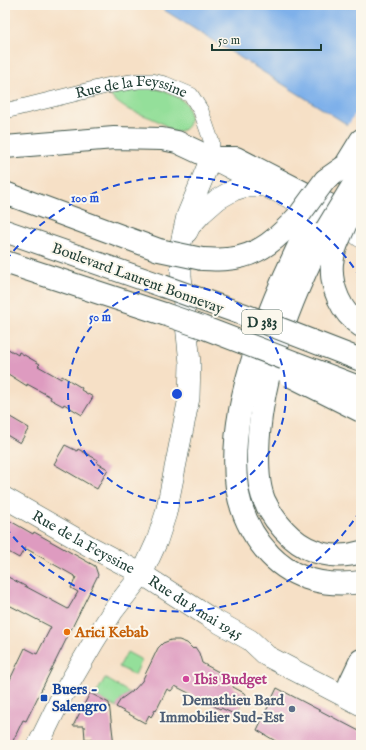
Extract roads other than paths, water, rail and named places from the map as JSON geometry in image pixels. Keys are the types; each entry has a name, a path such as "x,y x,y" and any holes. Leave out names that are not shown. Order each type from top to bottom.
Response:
{"highway":[{"path":"5,147 114,138 177,142 211,158 236,158 361,220"},
{"path":"5,193 159,250 202,259 241,257 262,249 279,235 319,226 353,169 361,140"},
{"path":"353,169 325,180 319,226 304,275 278,342 264,397 260,418 258,463 259,479 264,499 281,526 295,541 305,548 325,555 347,555 361,552"},
{"path":"361,192 319,226 293,256 261,335 246,388 237,434 236,469 237,488 248,524 256,538 275,560 296,574 316,582 332,584 361,582"},
{"path":"319,226 332,262 332,277 336,294 349,316 361,326"},
{"name":"Boulevard Laurent Bonnevay","path":"5,231 250,317 361,360"},
{"name":"Boulevard Laurent Bonnevay","path":"5,262 202,327 361,388"},
{"path":"202,327 214,342 271,366 361,411"},
{"path":"350,688 361,660"}],"street":[{"name":"Rue de la Feyssine","path":"5,111 106,86 138,81 152,81 165,84 191,95 201,111 212,143 211,158"},
{"path":"38,745 62,696 93,643 113,611 142,574 157,541 166,513 189,398 190,363 181,276 181,243 186,216 211,158 339,222 361,237"},
{"path":"181,243 190,226 202,212 218,199 234,190 247,186 266,186 273,190"},
{"name":"Rue de la Feyssine","path":"5,498 142,574"},
{"name":"Rue du 8 mai 1945","path":"142,574 209,617 250,640 271,644 350,688 361,705"}],"water":[{"path":"156,5 361,5 361,133"}],"place":[{"name":"Arici Kebab","path":"67,632"},
{"name":"Ibis Budget","path":"186,679"},
{"name":"Buers - Salengro","path":"44,698"},
{"name":"Demathieu Bard Immobilier Sud-Est","path":"292,709"}]}
